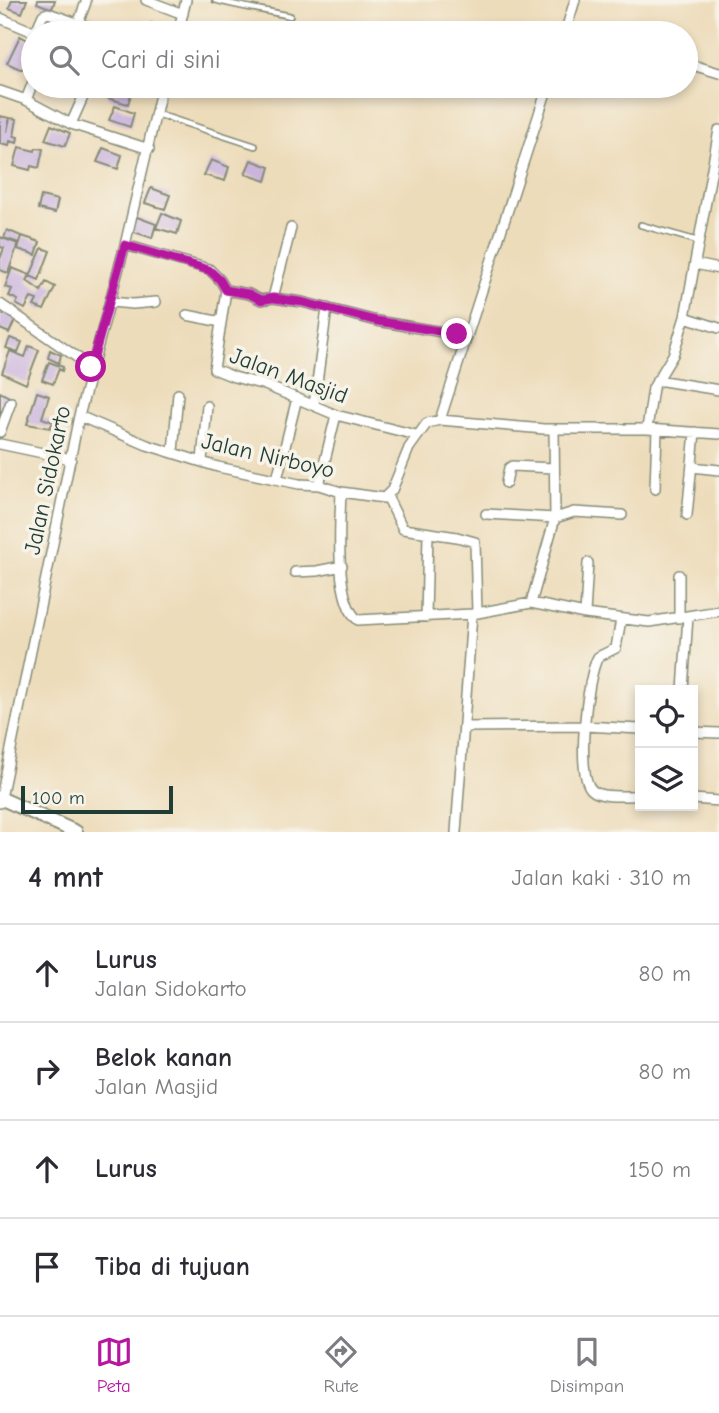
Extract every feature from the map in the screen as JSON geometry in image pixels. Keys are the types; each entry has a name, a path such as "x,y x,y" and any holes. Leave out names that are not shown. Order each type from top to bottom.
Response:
{"main road":[{"path":"0,800 76,832"}],"street":[{"path":"146,0 183,14"},
{"path":"181,21 186,0"},
{"path":"569,21 575,0"},
{"path":"79,21 86,2"},
{"path":"41,21 43,15 48,13 72,21"},
{"path":"0,18 21,27"},
{"path":"698,67 719,73"},
{"path":"0,91 26,100 71,124 149,149"},
{"path":"71,124 83,98"},
{"name":"Jalan Sidokarto","path":"0,800 79,416 125,245 159,98"},
{"path":"440,420 544,98"},
{"path":"655,489 650,401 657,380 673,355 685,317 699,241 715,176 719,130"},
{"path":"273,298 291,228"},
{"path":"125,245 209,270 226,290 249,294 261,300 273,298 377,321 466,336"},
{"path":"695,264 719,269"},
{"name":"Jalan Masjid","path":"226,290 214,369 265,385 336,415 416,435"},
{"path":"110,302 156,302"},
{"path":"0,304 91,367"},
{"path":"314,405 327,309"},
{"path":"187,315 221,322"},
{"path":"685,317 719,328"},
{"path":"657,380 719,390"},
{"path":"173,452 178,394"},
{"path":"277,479 297,398"},
{"path":"0,432 11,402"},
{"path":"202,461 207,406"},
{"path":"319,485 336,415"},
{"name":"Jalan Nirboyo","path":"79,416 147,445 218,467 319,485 341,492 387,496"},
{"path":"456,832 475,614 471,541 403,529 387,496 416,435 427,423 440,420 554,429 719,433"},
{"path":"531,603 555,518 554,429"},
{"path":"687,515 695,432"},
{"path":"0,444 71,459"},
{"path":"506,483 509,468 512,466 554,468"},
{"path":"692,467 719,470"},
{"path":"341,492 340,544 346,604 358,620 475,614 531,603 585,614 649,622 719,611"},
{"path":"486,514 555,518 574,512 622,515"},
{"path":"426,617 428,534"},
{"path":"585,614 588,563"},
{"path":"295,572 342,566"},
{"path":"679,575 683,617 684,685"},
{"path":"621,618 616,648 598,657 589,682 585,726 585,779 592,790 602,794 635,796"},
{"path":"464,727 585,726 635,729"},
{"path":"698,732 719,733"},
{"path":"698,799 719,801"}],"lane":[{"path":"215,0 290,16"},
{"path":"156,113 255,146"},
{"path":"640,225 699,241"}],"building":[{"path":"12,0 27,0 22,13 9,8"},
{"path":"38,0 55,0 52,9 37,3"},
{"path":"20,36 21,70 7,63"},
{"path":"107,98 130,98 128,104"},
{"path":"115,106 134,113 130,127 109,120"},
{"path":"0,116 9,118 7,132 10,118 17,119 14,136 18,137 17,143 10,141 9,146 0,144"},
{"path":"51,125 70,133 65,146 45,140"},
{"path":"19,147 35,151 36,148 43,149 39,168 31,166 30,170 14,166"},
{"path":"103,148 122,155 118,169 97,162"},
{"path":"211,160 229,167 225,181 204,175"},
{"path":"251,160 270,167 266,181 245,174"},
{"path":"151,188 170,195 165,209 145,203"},
{"path":"41,196 58,200 55,213 38,209"},
{"path":"162,213 181,221 177,234 156,228"},
{"path":"137,217 156,224 152,238 131,231"},
{"path":"7,230 21,236 19,243 4,238"},
{"path":"22,236 40,242 36,255 18,249"},
{"path":"0,237 18,244 8,273 0,270 4,248 0,247"},
{"path":"42,248 50,251 39,280 30,276"},
{"path":"12,268 30,275 27,281 41,291 46,282 55,287 44,310 34,306 37,300 31,298 25,309 16,304 18,300 9,296 12,289 5,287"},
{"path":"6,311 17,316 9,333 0,329 0,314 4,315"},
{"path":"10,338 22,342 18,352 6,348"},
{"path":"29,346 39,350 26,384 2,373 10,351 25,357"},
{"path":"50,350 61,355 59,363 48,358"},
{"path":"49,362 63,367 62,371 59,369 53,384 42,380"},
{"path":"0,392 9,397 0,416"},
{"path":"37,392 49,396 42,418 53,422 50,428 27,424"}],"route":[{"path":"91,367 125,245 209,270 226,290 249,294 256,299 273,298 302,302 377,321 457,334"}]}
